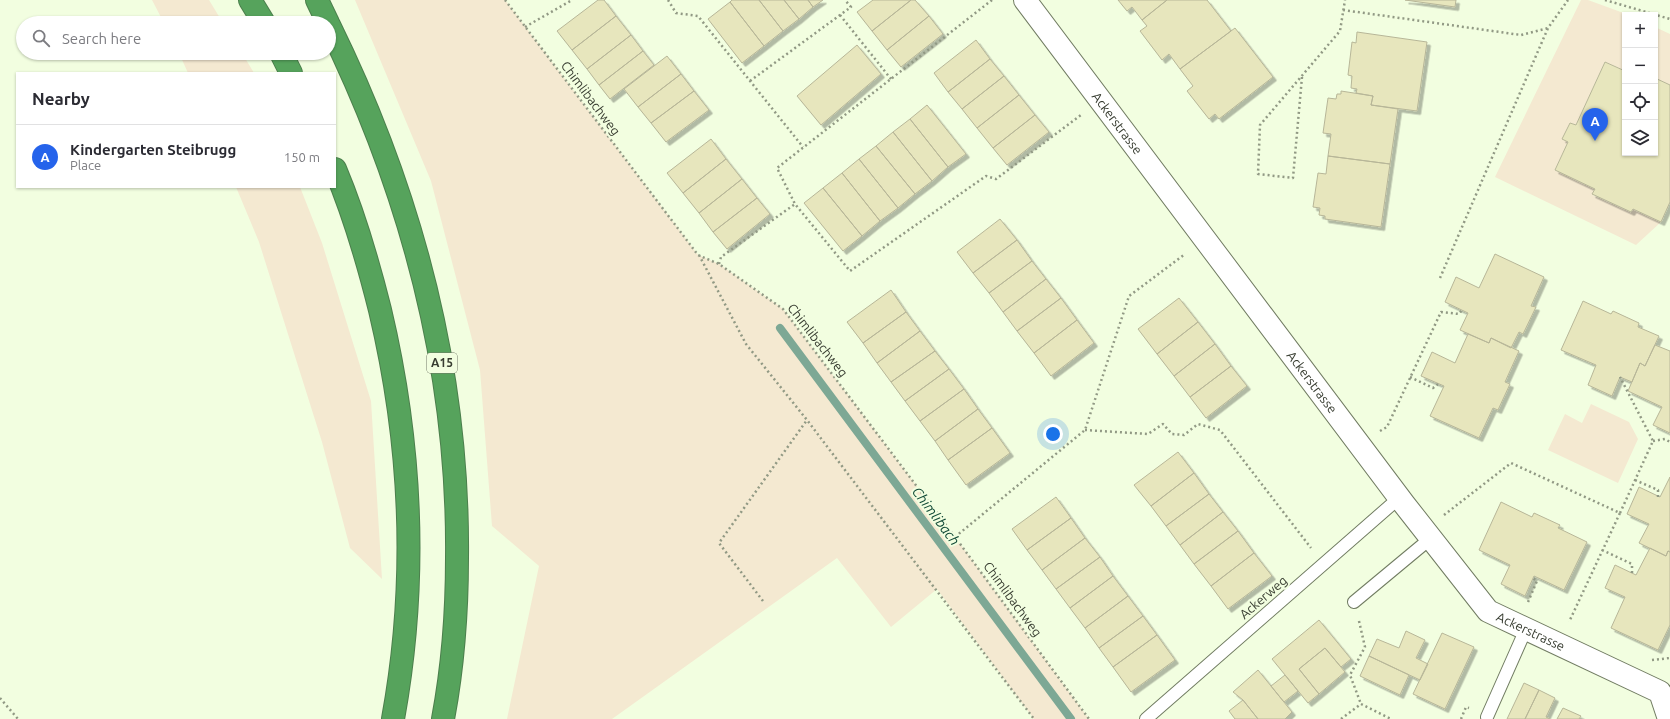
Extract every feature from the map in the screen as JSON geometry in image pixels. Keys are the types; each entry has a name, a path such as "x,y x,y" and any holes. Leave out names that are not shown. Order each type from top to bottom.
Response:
{"highway":[{"path":"250,0 260,16"},
{"name":"A15","path":"317,0 324,16"},
{"name":"A15","path":"336,41 367,109 395,183 414,242 440,348 455,465 458,524 457,593 453,652 443,719"},
{"path":"284,60 290,72"},
{"path":"336,172 371,273 394,372 404,449 409,524 408,590 401,666 393,719"}],"street":[{"name":"Ackerstrasse","path":"1025,0 1399,498 1488,611 1526,629 1665,688 1669,719"}],"lane":[{"name":"Ackerweg","path":"1146,719 1399,498"},
{"path":"1354,602 1428,534"},
{"path":"1487,717 1526,629"}],"path":[{"name":"Chimlibachweg","path":"505,0 698,255 719,264 783,309 955,537 1089,719"},
{"path":"525,27 572,0"},
{"path":"668,0 676,13 698,16 803,147"},
{"path":"750,81 851,7 845,0"},
{"path":"992,0 777,168 795,204 850,271 986,176 996,180 1100,100"},
{"path":"1302,77 1293,178 1258,174 1260,125 1340,31 1345,0"},
{"path":"1440,278 1548,28 1568,0"},
{"path":"1606,0 1670,20"},
{"path":"1343,10 1521,35 1548,28"},
{"path":"840,15 891,79"},
{"path":"719,264 721,257 795,204"},
{"path":"955,537 1085,430 1129,296 1205,239"},
{"path":"698,255 746,344 807,420 1034,719"},
{"path":"1359,444 1387,427 1441,312 1460,314 1462,310"},
{"path":"1410,377 1433,388 1438,384"},
{"path":"1620,377 1653,441"},
{"path":"763,601 719,543 807,420"},
{"path":"1085,430 1148,434 1163,424 1172,434 1184,435 1198,424 1220,430 1323,563"},
{"path":"1653,441 1665,439 1670,442"},
{"path":"1569,622 1653,441"},
{"path":"1428,534 1511,463 1620,513"},
{"path":"1635,480 1658,490 1658,497"},
{"path":"1602,550 1632,564 1632,573"},
{"path":"1526,604 1537,581 1533,578"},
{"path":"1354,602 1366,647 1350,675 1361,704 1391,719"},
{"path":"1653,660 1670,658"},
{"path":"0,698 18,719"},
{"path":"1341,719 1361,704"}],"shaded area":[{"path":"152,0 209,0 219,16 160,16"},
{"path":"355,0 505,0 698,255 719,264 783,309 955,537 1089,719 1034,719 937,589 891,627 837,558 612,719 507,719 539,566 492,526 480,370 431,181"},
{"path":"1581,0 1588,0 1622,12 1622,70 1605,62 1576,125 1570,123 1563,139 1568,142 1555,170 1595,189 1593,195 1631,212 1633,209 1661,222 1636,245 1495,177"},
{"path":"1658,28 1670,34 1670,85 1658,79"},
{"path":"182,60 246,60 253,72 188,72"},
{"path":"236,188 300,188 322,243 371,401 382,579 350,548 322,442 259,242"},
{"path":"1591,404 1629,422 1638,439 1618,483 1548,450 1565,414 1582,423"}],"building":[{"path":"598,0 604,0 616,16 572,50 557,31"},
{"path":"732,0 759,0 783,31 764,46 730,2"},
{"path":"759,0 784,0 799,19 783,31"},
{"path":"784,0 808,0 813,7 799,19"},
{"path":"808,0 823,0 813,7"},
{"path":"873,0 911,0 872,31 857,12"},
{"path":"911,0 915,0 929,16 887,50 872,31"},
{"path":"1118,0 1167,0 1142,20 1132,7 1127,11"},
{"path":"1167,0 1207,0 1231,31 1180,69 1169,54 1162,60 1140,31 1147,26 1142,20"},
{"path":"1405,0 1456,0 1455,7"},
{"path":"730,2 764,46 742,63 708,19"},
{"path":"616,16 631,35 587,69 572,50"},
{"path":"929,16 943,34 901,67 887,50"},
{"path":"1235,28 1273,77 1219,119 1215,114 1209,119 1187,91 1193,86 1180,69"},
{"path":"1357,32 1427,42 1417,111 1371,105 1373,96 1356,93 1357,89 1351,88 1352,76 1348,75 1352,42 1356,43"},
{"path":"631,35 643,51 599,85 587,69"},
{"path":"976,40 990,59 948,92 934,73"},
{"path":"857,45 881,74 821,125 797,96"},
{"path":"643,51 654,65 610,99 599,85"},
{"path":"667,56 681,74 638,107 624,89"},
{"path":"990,59 1004,76 962,109 948,92"},
{"path":"1605,62 1622,70 1622,156 1658,156 1658,79 1670,85 1670,202 1661,222 1633,209 1631,212 1592,194 1595,189 1555,170 1568,142 1562,139 1570,123 1576,125"},
{"path":"681,74 694,91 651,123 638,107"},
{"path":"1004,76 1019,95 977,128 962,109"},
{"path":"694,91 709,110 666,142 651,123"},
{"path":"1341,91 1373,96 1371,105 1398,109 1390,164 1328,156 1331,134 1323,133 1328,98 1336,99 1337,94 1341,94"},
{"path":"1019,95 1035,115 993,148 977,128"},
{"path":"927,105 966,154 948,167 910,119"},
{"path":"1035,115 1049,132 1007,165 993,148"},
{"path":"910,119 948,167 932,181 893,132"},
{"path":"893,132 932,181 915,194 876,146"},
{"path":"711,139 726,159 683,193 667,173"},
{"path":"876,146 915,194 898,208 859,159"},
{"path":"1328,156 1390,164 1381,227 1325,219 1325,216 1319,215 1320,208 1313,207 1318,173 1326,174"},
{"path":"726,159 742,179 699,213 683,193"},
{"path":"859,159 898,208 880,221 842,173"},
{"path":"842,173 880,221 862,236 823,188"},
{"path":"742,179 757,198 713,232 699,213"},
{"path":"823,188 862,236 843,251 804,203"},
{"path":"757,198 770,214 727,249 713,232"},
{"path":"1000,219 1017,240 973,273 957,252"},
{"path":"1017,240 1032,261 989,293 973,273"},
{"path":"1495,254 1544,277 1531,306 1536,307 1523,334 1519,332 1511,348 1491,338 1489,343 1460,330 1468,313 1445,302 1456,277 1479,288"},
{"path":"1032,261 1046,279 1003,312 989,293"},
{"path":"1046,279 1061,298 1017,331 1003,312"},
{"path":"891,290 906,312 863,343 847,322"},
{"path":"1061,298 1077,320 1034,353 1017,331"},
{"path":"1179,298 1198,322 1157,354 1138,329"},
{"path":"1583,301 1611,314 1613,311 1639,323 1638,327 1659,336 1645,366 1640,363 1632,382 1620,377 1612,396 1588,385 1596,365 1561,350"},
{"path":"906,312 920,331 877,363 863,343"},
{"path":"1077,320 1094,343 1051,376 1034,353"},
{"path":"1198,322 1215,344 1174,376 1157,354"},
{"path":"920,331 935,351 891,382 877,363"},
{"path":"1468,334 1489,343 1491,338 1519,351 1505,382 1510,384 1498,410 1493,408 1479,438 1430,416 1444,386 1421,376 1432,352 1455,363"},
{"path":"1215,344 1231,366 1190,397 1174,376"},
{"path":"1655,345 1670,351 1670,433 1653,425 1662,407 1628,391 1640,363 1645,366"},
{"path":"935,351 949,369 905,401 891,382"},
{"path":"1231,366 1247,386 1206,418 1190,397"},
{"path":"949,369 964,389 920,421 905,401"},
{"path":"964,389 978,409 935,441 920,421"},
{"path":"978,409 992,428 948,460 935,441"},
{"path":"992,428 1010,453 966,485 948,460"},
{"path":"1178,452 1194,473 1151,506 1134,485"},
{"path":"1194,473 1209,494 1166,526 1151,506"},
{"path":"1670,477 1670,552 1668,551 1666,556 1639,543 1649,524 1627,514 1639,487 1660,497"},
{"path":"1209,494 1223,512 1180,545 1166,526"},
{"path":"1056,497 1071,518 1027,550 1012,529"},
{"path":"1501,502 1532,517 1534,513 1560,525 1558,528 1587,542 1564,590 1534,576 1525,596 1501,584 1510,565 1479,550"},
{"path":"1223,512 1238,531 1194,564 1180,545"},
{"path":"1071,518 1085,538 1042,570 1027,550"},
{"path":"1238,531 1254,553 1211,586 1194,564"},
{"path":"1085,538 1100,557 1056,589 1042,570"},
{"path":"1650,548 1666,556 1668,551 1670,552 1670,625 1658,650 1611,628 1625,597 1605,588 1615,565 1636,575"},
{"path":"1254,553 1272,576 1228,609 1211,586"},
{"path":"1100,557 1113,576 1070,608 1056,589"},
{"path":"1113,576 1128,596 1085,628 1070,608"},
{"path":"1128,596 1143,616 1099,648 1085,628"},
{"path":"1143,616 1157,635 1113,667 1099,648"},
{"path":"1319,620 1351,659 1341,667 1325,648 1299,669 1319,694 1308,703 1272,659"},
{"path":"1406,631 1425,640 1416,658 1428,664 1420,680 1369,656 1377,639 1399,648"},
{"path":"1442,633 1474,647 1445,709 1413,694"},
{"path":"1157,635 1175,660 1131,692 1113,667"},
{"path":"1325,648 1345,672 1319,694 1299,669"},
{"path":"1369,656 1409,675 1400,695 1360,676"},
{"path":"1258,670 1292,712 1285,719 1258,719 1243,700 1233,692"},
{"path":"1285,675 1298,691 1284,702 1271,686"},
{"path":"1524,683 1539,690 1525,719 1507,719"},
{"path":"1539,690 1555,698 1546,717 1550,719 1525,719"},
{"path":"1243,700 1258,719 1235,719 1229,711"},
{"path":"1563,708 1581,716 1579,719 1557,719"}],"waterway":[{"name":"Chimlibach","path":"780,328 1071,719"}],"place":[{"name":"Kindergarten Steibrugg","path":"1595,141"}]}
